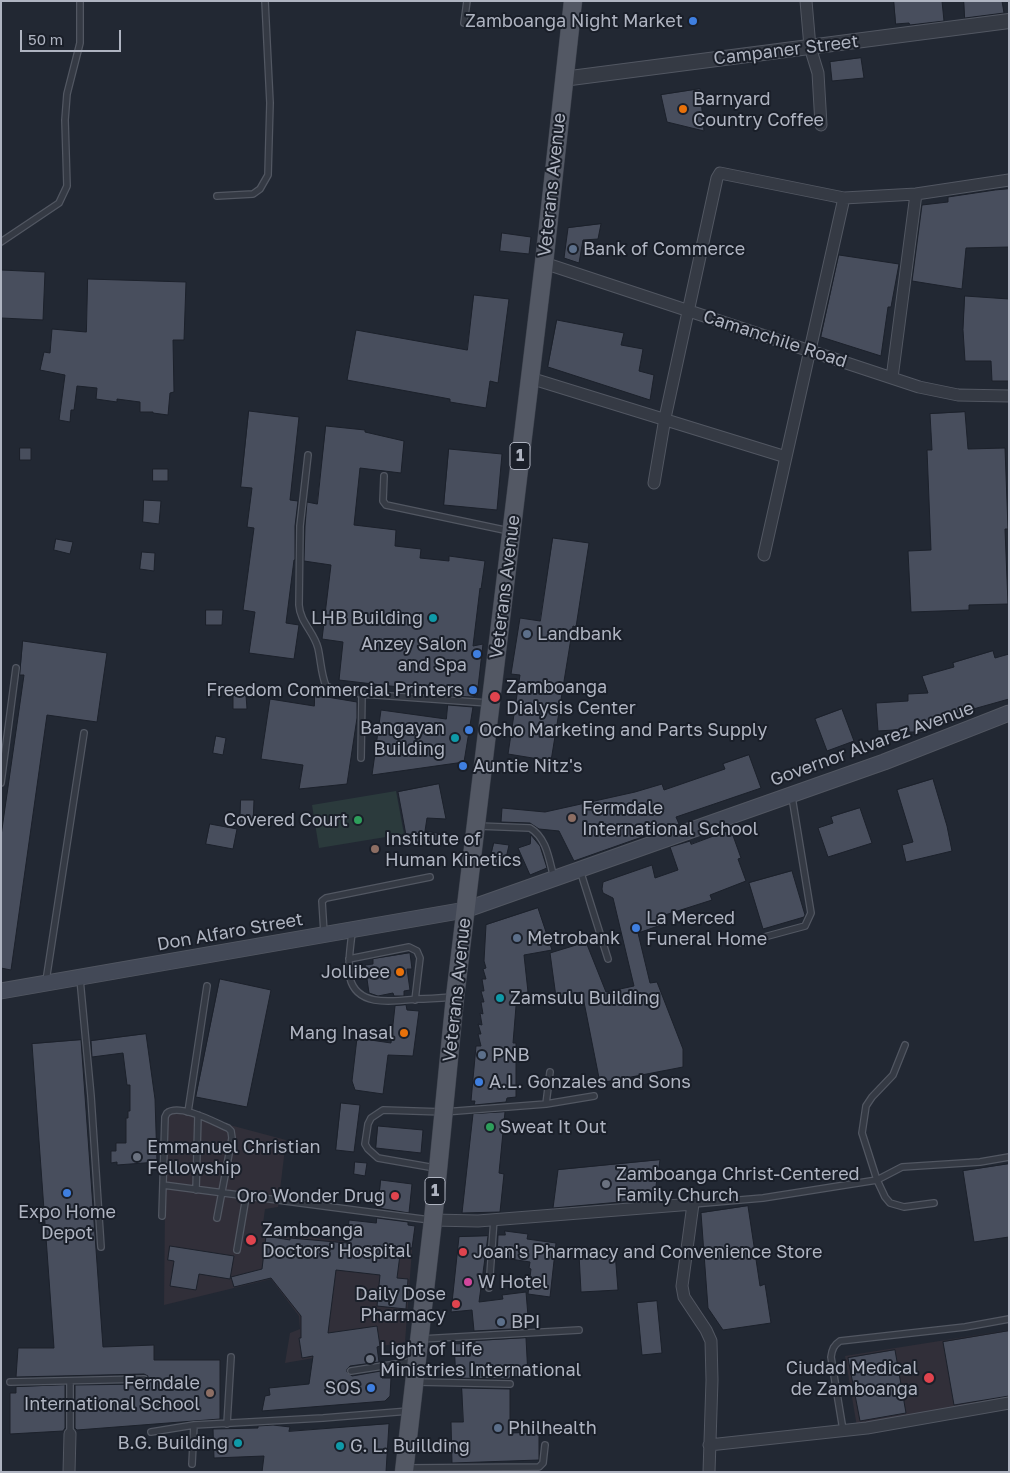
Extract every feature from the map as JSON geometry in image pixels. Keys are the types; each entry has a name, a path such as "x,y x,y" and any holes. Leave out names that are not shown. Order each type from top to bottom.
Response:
{"main road":[{"name":"Veterans Avenue","path":"404,1470 433,1220 455,997 544,263 573,1"},
{"name":"Governor Alvarez Avenue","path":"466,910 884,762 1009,713"},
{"name":"Don Alfaro Street","path":"1,991 466,910"}],"street":[{"path":"806,1 810,47 818,73 821,125"},
{"name":"Campaner Street","path":"563,79 1009,22"},
{"path":"654,483 665,418 717,178 720,173 844,198 916,194 1009,180"},
{"path":"892,378 916,194"},
{"path":"764,555 844,198"},
{"name":"Camanchile Road","path":"544,263 936,392 958,396 1009,396"},
{"path":"530,378 786,456"},
{"path":"433,1220 494,1220 693,1204 682,1286 684,1297 706,1330 710,1341 712,1380 709,1472"},
{"path":"709,1444 867,1428 1009,1403"},
{"path":"69,1472 70,1434"}],"lane":[{"path":"1,242 59,203 66,186 65,120 68,94 80,42 80,1"},
{"path":"217,196 253,194 260,189 268,175 270,103 266,1"},
{"path":"464,23 467,1"},
{"path":"308,455 300,526 300,615 317,646 322,676 326,686 335,690 362,694 491,703"},
{"path":"384,476 383,501 386,505 512,532"},
{"path":"1,783 16,668"},
{"path":"361,758 362,694"},
{"path":"46,983 84,733"},
{"path":"742,943 805,926 811,913 791,795"},
{"path":"475,826 530,828 537,832 542,838 554,878"},
{"path":"579,869 608,959"},
{"path":"324,934 322,901 326,898 430,877"},
{"path":"352,929 349,959 350,977 353,987 366,998 398,1002 455,997"},
{"path":"349,959 409,947 417,951 420,958 415,1000"},
{"path":"79,977 91,1096 101,1247"},
{"path":"188,1112 207,986"},
{"path":"906,1045 893,1075 866,1106 863,1116 862,1134 876,1180 890,1203 904,1207 934,1203"},
{"path":"546,1104 550,1072"},
{"path":"437,1168 378,1158 365,1144 371,1118 383,1110 444,1112 546,1104 594,1096"},
{"path":"162,1216 166,1113 173,1110 198,1115 231,1131 232,1138 217,1218"},
{"path":"196,1190 198,1115"},
{"path":"693,1204 763,1198 876,1180 902,1167 980,1162 1009,1157"},
{"path":"163,1185 433,1220"},
{"path":"238,1250 246,1197"},
{"path":"489,1288 494,1220"},
{"path":"843,1430 832,1356 835,1344 840,1341 965,1327 1009,1319"},
{"path":"420,1339 579,1330"},
{"path":"228,1424 231,1357"},
{"path":"351,1371 417,1361"},
{"path":"10,1382 144,1379"},
{"path":"70,1381 70,1434"},
{"path":"414,1382 510,1384"},
{"path":"151,1432 194,1425 411,1410"},
{"path":"192,1464 194,1425"},
{"path":"404,1470 539,1467 543,1463 545,1446"}],"shaded area":[{"name":"Covered Court","path":"396,791 404,834 319,848 312,805"},
{"name":"Zamboanga Doctors' Hospital","path":"166,1108 286,1140 278,1207 265,1209 262,1231 412,1250 405,1342 285,1363 290,1333 300,1329 299,1316 271,1279 164,1305"},
{"name":"Ciudad Medical de Zamboanga","path":"1009,1330 1009,1401 857,1427 845,1356"}],"building":[{"path":"894,1 942,1 944,21 910,25 909,23 896,24"},
{"path":"964,1 1002,1 1004,13 965,18"},
{"path":"861,58 864,78 832,81 830,62"},
{"name":"Barnyard Country Coffee","path":"700,89 704,131 667,122 661,95"},
{"path":"1009,189 1009,247 966,248 962,289 912,281 922,205 948,202 948,197"},
{"name":"Bank of Commerce","path":"601,224 598,239 583,240 579,263 564,258 568,228"},
{"path":"502,233 531,237 529,254 500,251"},
{"path":"839,255 899,264 891,307 888,307 881,356 821,337"},
{"path":"1,270 45,272 43,320 1,318"},
{"path":"88,279 186,282 184,340 173,340 174,392 170,393 168,415 140,412 140,402 117,399 117,402 96,399 97,388 77,386 74,410 71,410 70,422 59,420 65,375 40,370 44,352 50,353 52,329 86,332"},
{"path":"474,295 509,299 498,383 490,381 486,408 450,402 450,399 347,380 356,330 467,350"},
{"path":"965,296 1009,299 1009,381 992,381 991,361 965,361 963,330"},
{"path":"557,320 624,333 621,345 643,349 639,371 654,375 650,400 548,367"},
{"path":"249,411 299,417 290,500 298,501 295,526 295,560 286,623 299,625 294,659 249,653 255,612 243,610 254,528 247,527 252,488 241,487"},
{"path":"965,412 968,449 1005,448 1008,529 1005,529 1008,604 969,605 969,610 911,612 908,551 931,550 927,450 932,450 930,414"},
{"path":"326,426 365,430 365,432 404,441 401,473 360,468 354,525 396,530 395,546 421,549 420,558 449,561 449,556 485,561 473,646 483,644 477,696 449,696 450,693 339,680 343,642 322,639 331,565 304,561 307,502 317,504"},
{"path":"20,448 31,448 31,460 20,460"},
{"path":"449,449 502,454 497,510 444,505"},
{"path":"153,469 168,469 168,481 153,481"},
{"path":"144,500 161,501 159,524 143,522"},
{"path":"553,538 589,543 576,627 573,626 551,761 508,754 520,675 511,674 520,618 540,621"},
{"path":"56,539 73,542 70,554 54,550"},
{"path":"142,552 155,553 154,571 140,569"},
{"path":"206,610 223,610 222,625 206,625"},
{"path":"23,641 107,653 97,722 47,715 11,970 1,968 1,836 24,675 20,675"},
{"path":"993,651 995,658 1009,654 1009,699 927,722 927,732 909,732 909,729 878,731 876,703 908,701 908,694 928,693 922,676 954,667 953,663"},
{"path":"246,695 247,709 233,709 233,696"},
{"path":"315,695 357,702 357,718 347,784 299,789 303,765 261,759 270,699 314,706"},
{"path":"448,705 473,707 464,762 372,775 381,710 446,719"},
{"path":"842,709 854,741 827,751 815,719"},
{"path":"216,736 226,738 223,755 213,753"},
{"path":"749,755 761,788 676,817 679,824 574,861 559,831 539,829 530,823 501,822 502,808 545,812 662,784 664,790 725,769 723,764"},
{"path":"933,779 947,826 952,851 906,862 902,845 913,842 897,790"},
{"path":"439,784 446,819 427,818 425,831 453,837 408,846 398,792"},
{"path":"241,800 254,800 253,824 240,823"},
{"path":"860,808 872,843 828,857 818,828 833,823 831,817"},
{"path":"210,824 237,829 233,849 206,844"},
{"path":"731,830 741,858 738,859 746,881 710,895 712,900 665,915 667,923 638,933 650,983 657,982 683,1049 683,1067 600,1083 582,992 556,997 550,953 586,942 606,992 634,986 613,898 603,893 603,882 652,865 655,878 678,870 670,847 690,841 691,844"},
{"path":"531,835 540,846 547,868 530,875 518,848 530,844"},
{"path":"494,843 509,845 504,867 489,864"},
{"path":"792,871 804,917 763,929 749,883"},
{"path":"538,908 552,950 524,955 528,992 517,994 513,1043 516,1043 516,1097 507,1098 506,1102 474,1105 475,1101 471,1101 476,1046 481,1046 478,1034 481,1034 478,1024 482,1025 480,1013 483,1014 481,1002 484,1002 481,991 484,991 482,979 486,979 483,969 486,968 484,961 486,925"},
{"path":"410,953 412,969 407,969 410,990 404,991 404,996 394,996 393,993 378,996 369,993 365,965 373,964 373,959"},
{"path":"220,979 271,990 247,1107 196,1097"},
{"path":"406,1005 407,1010 419,1011 413,1056 388,1055 383,1094 355,1090 352,1081 357,1038 391,1043 395,1006"},
{"path":"146,1034 155,1099 157,1162 117,1165 117,1162 111,1163 111,1151 116,1151 116,1143 126,1143 126,1118 128,1118 128,1111 130,1111 130,1085 127,1085 123,1053 92,1057 91,1041"},
{"path":"81,1040 103,1347 154,1345 154,1360 220,1360 220,1419 77,1430 75,1428 75,1385 144,1384 148,1381 148,1376 144,1374 16,1377 18,1348 54,1348 32,1044"},
{"path":"341,1103 360,1105 354,1152 336,1150"},
{"path":"505,1112 499,1173 504,1174 500,1212 462,1213 473,1114"},
{"path":"378,1126 423,1130 421,1153 376,1148"},
{"name":"Zamboanga Christ-Centered Family Church","path":"660,1160 654,1199 553,1208 558,1170"},
{"path":"355,1162 367,1163 365,1176 354,1174"},
{"path":"1009,1164 1009,1237 974,1242 963,1171"},
{"name":"Oro Wonder Drug","path":"381,1180 412,1184 409,1213 378,1208"},
{"path":"748,1206 760,1286 765,1284 771,1323 723,1330 708,1308 701,1213"},
{"path":"377,1218 408,1222 408,1225 415,1226 412,1248 401,1247 397,1278 408,1279 406,1309 377,1306 380,1275 336,1270 328,1333 377,1326 380,1346 377,1347 379,1362 350,1366 347,1372 352,1376 381,1371 382,1378 391,1378 390,1396 385,1401 262,1411 265,1396 270,1395 269,1388 309,1384 313,1356 302,1358 299,1338 301,1338 301,1316 271,1278 234,1287 231,1277 262,1269 266,1236 290,1240 290,1238 347,1243 349,1220 376,1223"},
{"path":"505,1231 528,1234 527,1239 556,1243 550,1297 528,1294 530,1262 497,1257 498,1235 505,1235"},
{"path":"488,1236 479,1302 503,1299 502,1295 526,1292 529,1328 474,1331 472,1310 451,1312 459,1237"},
{"path":"170,1246 234,1256 230,1279 199,1274 196,1290 170,1286 174,1261 168,1260"},
{"path":"615,1252 618,1290 581,1292 579,1254"},
{"path":"657,1301 662,1353 642,1355 637,1303"},
{"path":"1009,1331 1009,1396 954,1405 943,1342"},
{"path":"526,1338 528,1376 510,1377 510,1379 456,1378 454,1344"},
{"path":"895,1350 906,1413 860,1421 848,1358"},
{"path":"65,1385 65,1428 63,1431 10,1434 10,1393 16,1393 16,1387"},
{"path":"462,1388 510,1389 510,1433 539,1432 539,1460 452,1463 451,1422 463,1422"},
{"path":"389,1424 386,1472 262,1472 264,1456 214,1458 213,1429 258,1428 258,1426 273,1425 290,1427 289,1431"}],"place":[{"name":"Zamboanga Night Market","path":"693,21"},
{"name":"Barnyard Country Coffee","path":"683,109"},
{"name":"Bank of Commerce","path":"573,249"},
{"name":"LHB Building","path":"433,618"},
{"name":"Landbank","path":"527,634"},
{"name":"Anzey Salon and Spa","path":"477,654"},
{"name":"Freedom Commercial Printers","path":"473,690"},
{"name":"Zamboanga Dialysis Center","path":"495,697"},
{"name":"Ocho Marketing and Parts Supply","path":"469,730"},
{"name":"Bangayan Building","path":"455,738"},
{"name":"Auntie Nitz's","path":"463,766"},
{"name":"Fermdale International School","path":"572,818"},
{"name":"Covered Court","path":"358,820"},
{"name":"Institute of Human Kinetics","path":"375,849"},
{"name":"La Merced Funeral Home","path":"636,928"},
{"name":"Metrobank","path":"517,938"},
{"name":"Jollibee","path":"400,972"},
{"name":"Zamsulu Building","path":"500,998"},
{"name":"Mang Inasal","path":"404,1033"},
{"name":"PNB","path":"482,1055"},
{"name":"A.L. Gonzales and Sons","path":"479,1082"},
{"name":"Sweat It Out","path":"490,1127"},
{"name":"Emmanuel Christian Fellowship","path":"137,1157"},
{"name":"Zamboanga Christ-Centered Family Church","path":"606,1184"},
{"name":"Expo Home Depot","path":"67,1193"},
{"name":"Oro Wonder Drug","path":"395,1196"},
{"name":"Zamboanga Doctors' Hospital","path":"251,1240"},
{"name":"Joan's Pharmacy and Convenience Store","path":"463,1252"},
{"name":"W Hotel","path":"468,1282"},
{"name":"Daily Dose Pharmacy","path":"456,1304"},
{"name":"BPI","path":"501,1322"},
{"name":"Light of Life Ministries International","path":"370,1359"},
{"name":"Ciudad Medical de Zamboanga","path":"929,1378"},
{"name":"SOS","path":"371,1388"},
{"name":"Ferndale International School","path":"210,1393"},
{"name":"Philhealth","path":"498,1428"},
{"name":"B.G. Building","path":"238,1443"},
{"name":"G. L. Buillding","path":"340,1446"}]}
